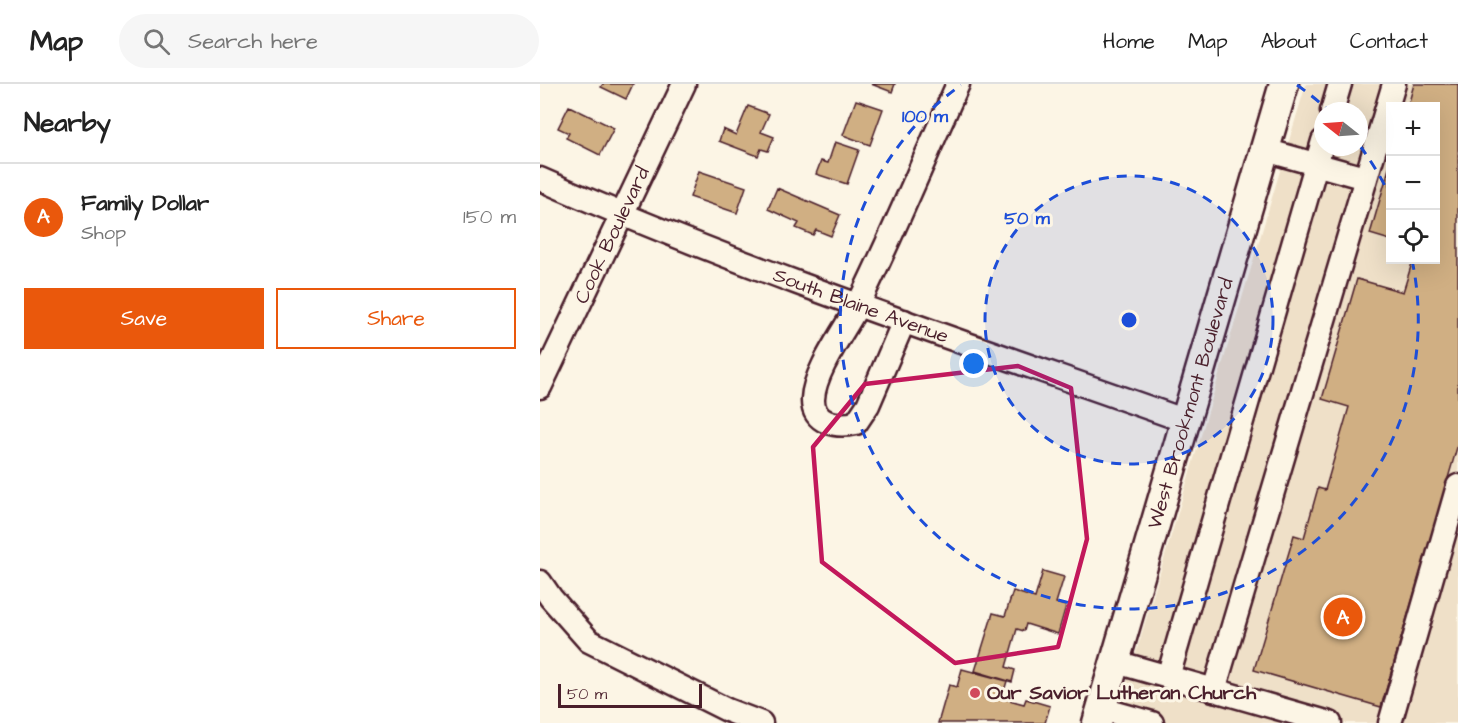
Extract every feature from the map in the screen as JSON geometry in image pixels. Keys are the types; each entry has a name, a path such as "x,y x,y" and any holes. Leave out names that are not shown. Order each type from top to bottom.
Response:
{"main road":[{"name":"West Brookmont Boulevard","path":"1100,716 1284,84"}],"street":[{"name":"Cook Boulevard","path":"540,387 684,84"},
{"path":"904,321 868,405 856,423 842,426 824,422 815,413 813,399 818,378 858,305 958,84"},
{"path":"1335,102 1340,84"},
{"path":"1214,690 1365,178 1395,84"},
{"path":"1265,150 1365,178"},
{"path":"1168,677 1318,156"},
{"name":"South Blaine Avenue","path":"540,179 621,214 858,305 1186,421"},
{"path":"1390,723 1458,486"},
{"path":"540,582 589,641 727,710 761,723"},
{"path":"1116,662 1330,723"},
{"path":"1100,716 1152,723"}],"highlighted area":[{"path":"1018,366 1071,388 1087,539 1058,647 955,663 822,562 813,447 865,384"}],"shaded area":[{"path":"1306,84 1458,84 1458,723 1115,723"}],"building":[{"path":"603,84 633,84 626,99 601,87"},
{"path":"871,84 895,84 892,92"},
{"path":"1414,84 1458,84 1458,444 1381,707 1254,670 1294,535 1304,538 1318,488 1325,490 1349,407 1322,399 1357,279 1403,292 1412,264 1440,264 1440,102 1409,102"},
{"path":"856,100 883,109 870,145 843,135"},
{"path":"569,106 614,128 600,155 566,138 569,133 558,128"},
{"path":"748,106 769,114 761,132 774,137 768,151 761,149 758,156 719,141 723,129 736,135"},
{"path":"835,142 859,150 847,184 816,174 821,161 828,163"},
{"path":"699,171 746,187 737,213 690,197"},
{"path":"1386,179 1386,239 1370,234"},
{"path":"777,188 840,215 831,236 816,230 813,235 796,228 799,223 768,209"},
{"path":"1043,571 1064,577 1056,603 1066,606 1058,634 1026,624 1024,631 1017,629 1006,667 1015,670 1012,682 975,671 993,613 1005,616 1013,591 1035,598"},
{"name":"Our Savior Lutheran Church","path":"962,669 1007,681 1002,698 1024,704 1026,699 1050,706 1045,723 938,723 949,685 957,687"}],"place":[{"name":"Family Dollar","path":"1343,617"},
{"name":"Our Savior Lutheran Church","path":"975,693"}]}
